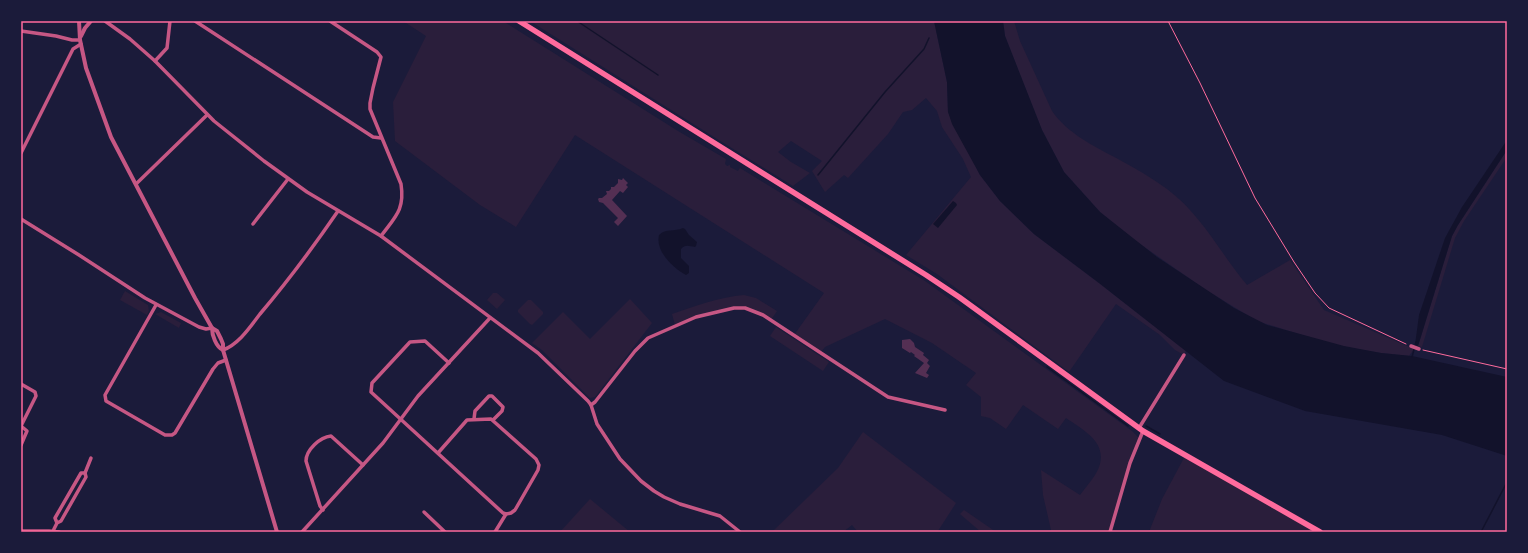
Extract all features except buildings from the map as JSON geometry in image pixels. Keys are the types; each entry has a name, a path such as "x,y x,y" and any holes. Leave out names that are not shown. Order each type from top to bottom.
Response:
{"main road":[{"path":"519,21 942,286 1141,430 1320,532"}],"street":[{"path":"79,21 84,24 90,22"},
{"path":"79,21 81,42 90,79 107,126 195,298 212,328 217,331 223,344 223,350 278,532"},
{"path":"100,21 106,22 130,39 207,115 288,179 306,192 381,236 538,353 591,405 597,424 620,459 641,481 664,497 680,504 715,514 738,531"},
{"path":"155,62 167,48 170,21"},
{"path":"195,21 373,137 381,138"},
{"path":"330,21 377,52 382,61 373,88 370,109 400,184 402,197 401,206 381,236"},
{"path":"21,153 73,49 81,42 83,30 90,22"},
{"path":"21,31 56,36 81,42"},
{"path":"136,184 207,115"},
{"path":"253,224 288,179"},
{"path":"223,350 235,344 281,289 338,211"},
{"path":"21,219 156,305 199,327 206,329 212,328"},
{"path":"156,305 105,395 106,401 165,435 172,436 213,369 218,363 226,360"},
{"path":"591,405 595,402 635,351 648,338 696,317 740,307 750,309 763,315 888,397 945,410"},
{"path":"302,532 383,443 418,396 490,318"},
{"path":"438,453 467,420 488,418 493,420 536,459 539,465 515,510 512,513 504,514 372,393 372,383 412,341 425,341 449,363"},
{"path":"1411,346 1419,349"},
{"path":"1110,532 1122,488 1141,430 1184,355"},
{"path":"21,384 35,392 36,396 21,426 27,431 21,445"},
{"path":"474,419 475,411 490,396 492,396 503,407 493,420"},
{"path":"323,510 320,506 306,461 307,454 320,439 330,436 363,465"},
{"path":"56,523 61,521 86,477 85,473 91,458"},
{"path":"53,531 56,523 55,518 81,473 85,473"},
{"path":"424,512 445,532"},
{"path":"495,532 504,514"},
{"path":"21,531 59,532"}],"path":[{"path":"1168,21 1200,82 1255,198 1294,262 1315,293 1329,308 1411,346"},
{"path":"1419,349 1507,369"}],"shaded area":[{"path":"403,21 503,21 678,131 726,159 725,164 727,166 730,165 730,167 738,171 740,168 925,281 1132,431 1139,438 1110,532 1050,532 1051,530 1043,495 1041,470 1080,495 1093,478 1099,467 1101,458 1100,450 1092,438 1080,427 1066,418 1058,429 1023,405 1006,429 990,418 981,416 981,397 966,385 976,373 932,343 885,319 825,347 821,352 794,335 824,293 575,135 516,227 480,205 395,141 393,102 426,36"},
{"path":"530,21 934,21 947,82 948,112 980,175 1000,201 1034,234 1186,351 1184,355 1175,350 1160,335 1116,304 1069,372 937,274 906,255 971,177 963,159 942,127 937,111 926,98 912,110 903,112 888,134 848,178 844,175 825,192 812,171 822,161 791,141 778,152 791,162 810,173 793,186"},
{"path":"934,21 1003,21 1005,36 1042,130 1064,172 1100,212 1157,257 1234,308 1267,325 1344,346 1381,353 1412,356 1507,377 1507,456 1442,435 1305,411 1224,381 1034,234 1000,201 980,175 952,124 948,112 947,82"},
{"path":"1003,21 1014,21 1020,41 1052,111 1058,119 1082,139 1149,177 1179,199 1201,222 1247,285 1290,260 1324,310 1414,349 1409,356 1344,347 1257,321 1206,290 1130,237 1100,212 1064,172 1042,130 1005,36"},
{"path":"1507,140 1507,150 1452,236 1418,346 1415,345 1419,315 1445,238 1462,207"},
{"path":"1507,150 1507,157 1464,221 1455,238 1422,347 1418,346 1452,236"},
{"path":"953,201 957,205 938,228 933,224"},
{"path":"683,228 697,242 695,247 686,246 681,249 681,258 689,266 689,273 686,275 666,258 662,253 658,241 659,235 662,233"},
{"path":"125,291 148,305 149,311 147,315 120,300"},
{"path":"493,293 497,293 505,300 497,309 487,300"},
{"path":"744,295 756,298 777,311 771,320 739,307 710,313 675,325 672,314 717,300"},
{"path":"630,299 652,323 595,397 590,398 542,350 532,343 563,312 590,339"},
{"path":"528,300 531,300 543,312 543,314 532,325 518,312 518,310"},
{"path":"161,312 181,323 179,328 155,314"},
{"path":"776,327 829,362 823,371 770,336"},
{"path":"863,432 956,503 938,531 858,532 852,525 843,532 772,532 838,468"},
{"path":"1185,456 1320,532 1149,532 1162,499"},
{"path":"590,499 630,532 560,532"},
{"path":"964,510 996,532 981,532 960,514"}],"waterway":[{"path":"577,21 658,75"},
{"path":"818,175 885,92 924,49 929,38"},
{"path":"1412,357 1416,342"},
{"path":"1047,367 1128,426"},
{"path":"1146,426 1160,434"},
{"path":"1481,532 1507,482"}]}
